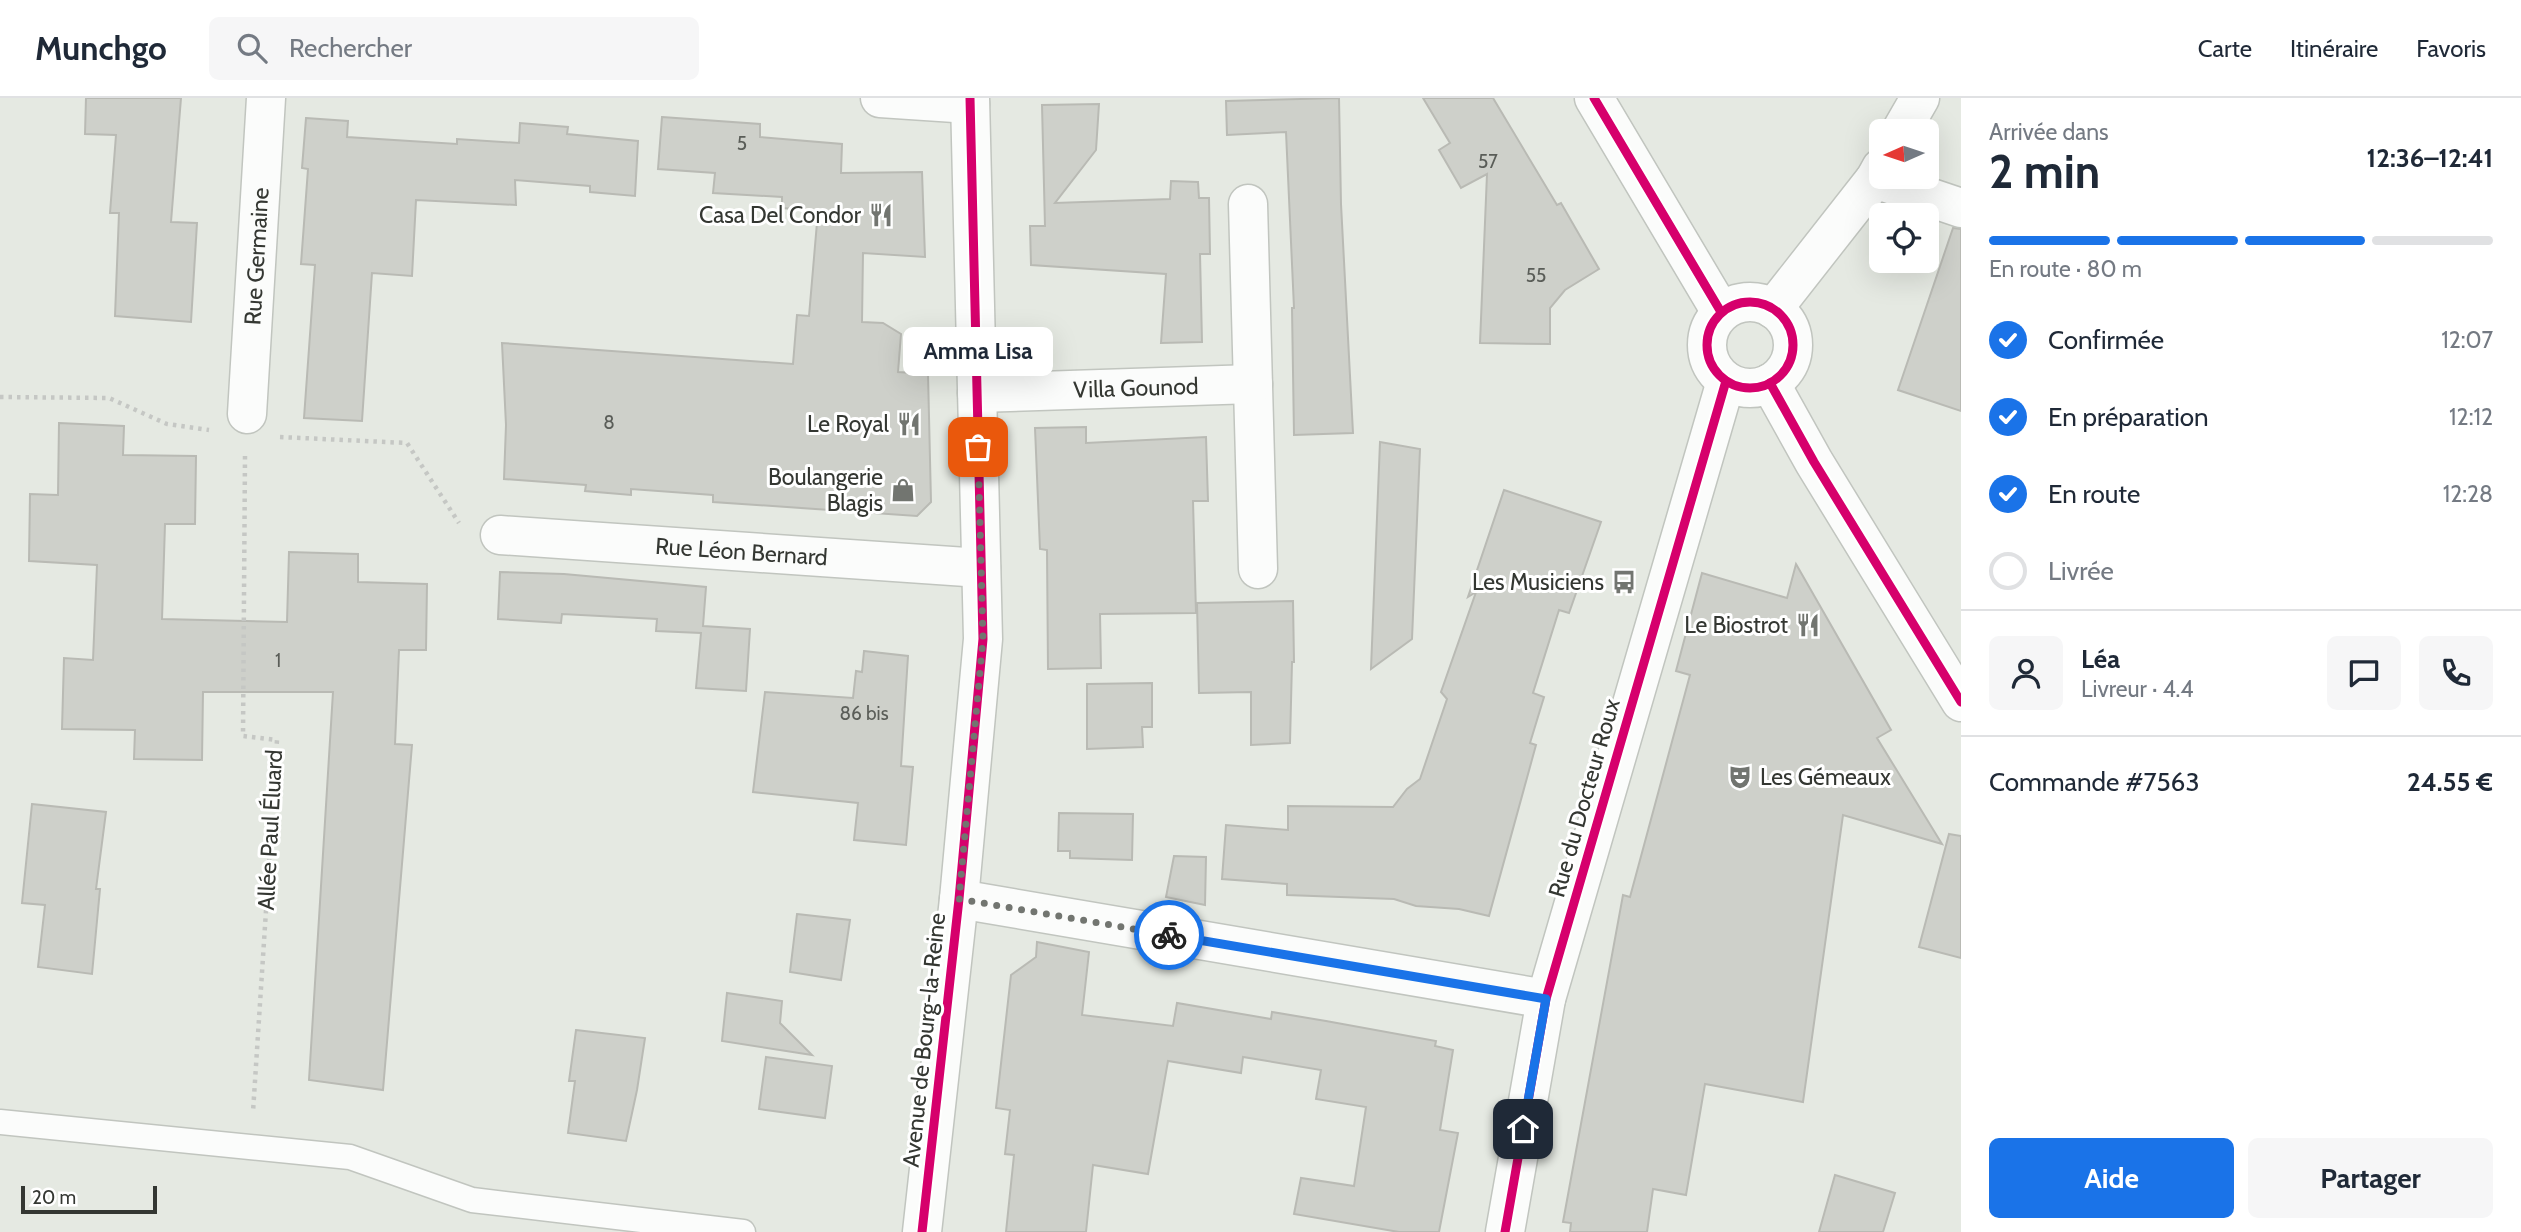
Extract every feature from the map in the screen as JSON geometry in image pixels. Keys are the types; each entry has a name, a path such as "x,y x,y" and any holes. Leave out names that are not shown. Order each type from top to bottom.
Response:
{"street":[{"name":"Rue Germaine","path":"246,424 266,98"},
{"path":"880,98 970,101"},
{"path":"1594,98 1721,313"},
{"path":"1908,119 1920,98"},
{"name":"Avenue de Bourg-la-Reine","path":"922,1232 959,899 983,639 970,101"},
{"path":"1773,309 1869,185"},
{"path":"1916,189 1961,208"},
{"path":"1248,204 1258,569"},
{"path":"1746,302 1761,303 1773,309 1783,317 1793,340 1788,365 1781,375 1770,383 1748,388 1726,381 1716,372 1707,348 1713,322 1733,305 1746,302"},
{"name":"Rue du Docteur Roux","path":"1505,1232 1546,999 1726,381"},
{"path":"1770,383 1814,462 1961,702"},
{"name":"Villa Gounod","path":"977,393 1253,384"},
{"name":"Rue Léon Bernard","path":"500,535 981,568"},
{"path":"959,899 1546,999"}],"lane":[{"path":"0,1122 350,1157 472,1200 743,1232"}],"path":[{"path":"0,397 109,398 167,424 246,424 407,443 464,532 500,535"}],"building":[{"path":"86,98 181,98 171,222 197,223 191,322 115,316 119,213 110,213 116,135 85,134"},
{"path":"1339,98 1341,204 1353,433 1294,435 1294,308 1286,132 1227,135 1226,101"},
{"path":"1423,98 1493,98 1557,205 1561,203 1599,269 1565,290 1550,308 1550,344 1480,343 1487,174 1461,188 1439,150 1450,143"},
{"path":"1099,104 1096,150 1055,203 1170,199 1171,181 1198,182 1199,198 1209,198 1210,254 1200,254 1202,342 1161,343 1166,274 1031,265 1030,226 1045,226 1042,105"},
{"path":"662,117 760,124 760,137 842,144 841,173 922,172 925,257 863,253 862,322 883,323 901,334 898,372 928,374 931,502 917,516 713,502 713,495 631,489 631,495 585,491 586,485 504,479 506,425 502,343 793,364 797,315 809,316 818,211 782,208 782,197 713,193 715,173 658,169"},
{"path":"306,118 348,121 347,137 457,144 457,139 519,143 520,123 568,127 567,134 638,141 635,196 590,192 590,186 515,180 516,205 416,200 412,276 372,273 362,421 304,418 315,265 301,264 308,169 302,168"},
{"path":"1953,228 1961,229 1961,411 1898,390"},
{"path":"59,423 124,426 123,455 196,456 195,524 165,524 162,619 287,622 289,552 358,554 358,582 427,584 426,650 399,650 395,744 412,745 383,1090 309,1080 333,692 203,692 202,760 134,759 135,730 62,729 64,658 93,660 97,565 29,561 30,494 58,495"},
{"path":"1086,427 1086,443 1206,437 1208,501 1193,501 1196,613 1100,614 1101,668 1048,669 1047,550 1040,549 1035,428"},
{"path":"1380,442 1420,449 1412,639 1371,669"},
{"path":"1504,490 1601,522 1569,613 1559,610 1533,693 1544,697 1530,743 1536,745 1489,916 1459,909 1416,906 1394,899 1287,895 1287,884 1222,879 1226,825 1288,830 1288,806 1393,807 1407,789 1420,779 1447,699 1441,692 1476,592 1468,597"},
{"path":"1796,564 1891,730 1877,738 1942,844 1843,815 1803,1102 1705,1084 1686,1195 1653,1189 1647,1232 1570,1232 1571,1223 1563,1222 1623,895 1630,897 1690,675 1676,671 1702,573 1787,598"},
{"path":"500,572 564,574 706,587 703,626 750,629 746,691 696,688 701,633 656,631 657,619 562,614 561,623 498,619"},
{"path":"1293,601 1294,662 1290,743 1251,745 1251,692 1199,693 1197,603"},
{"path":"864,651 908,656 901,766 913,767 906,845 854,840 858,803 753,792 765,692 853,698 856,671 862,672"},
{"path":"1152,683 1152,727 1142,727 1143,747 1087,749 1087,684"},
{"path":"32,804 106,812 96,889 100,889 92,974 38,967 45,905 22,903"},
{"path":"1059,813 1133,814 1132,860 1070,858 1070,851 1058,851"},
{"path":"1949,834 1961,836 1961,958 1919,947"},
{"path":"1174,856 1206,857 1205,905 1166,897"},
{"path":"797,914 850,920 841,980 790,972"},
{"path":"1037,942 1089,952 1082,1015 1173,1026 1177,1003 1271,1019 1272,1012 1326,1021 1436,1041 1435,1046 1453,1050 1440,1130 1458,1133 1439,1232 1399,1232 1294,1214 1301,1178 1354,1186 1366,1107 1316,1099 1321,1070 1243,1057 1241,1073 1168,1061 1148,1174 1093,1165 1086,1232 1006,1232 1014,1155 1005,1154 1010,1110 996,1108 1011,975 1036,957"},
{"path":"727,993 782,1001 780,1023 812,1055 722,1041"},
{"path":"576,1030 645,1038 626,1141 568,1133 575,1081 569,1081"},
{"path":"766,1057 832,1066 825,1118 759,1109"},
{"path":"1835,1175 1895,1193 1883,1232 1819,1232"}],"cycle path":[{"path":"922,1232 959,899 983,639 970,98"},
{"path":"1594,98 1721,312"},
{"path":"1750,302 1774,309 1786,321 1793,345 1786,369 1774,381 1750,388 1726,381 1714,369 1707,345 1714,321 1726,309 1750,302"},
{"path":"1505,1232 1546,999 1726,381"},
{"path":"1770,383 1814,462 1961,702"}],"way so far":[{"path":"978,447 983,639 959,899 1169,935"}],"place":[{"name":"Casa Del Condor","path":"881,215"},
{"name":"Le Royal","path":"909,424"},
{"name":"Amma Lisa","path":"978,447"},
{"name":"Boulangerie Blagis","path":"903,490"},
{"name":"Les Musiciens","path":"1624,582"},
{"name":"Le Biostrot","path":"1808,625"},
{"name":"Les Gémeaux","path":"1740,777"}],"route":[{"path":"1169,935 1546,999 1523,1129"}]}
